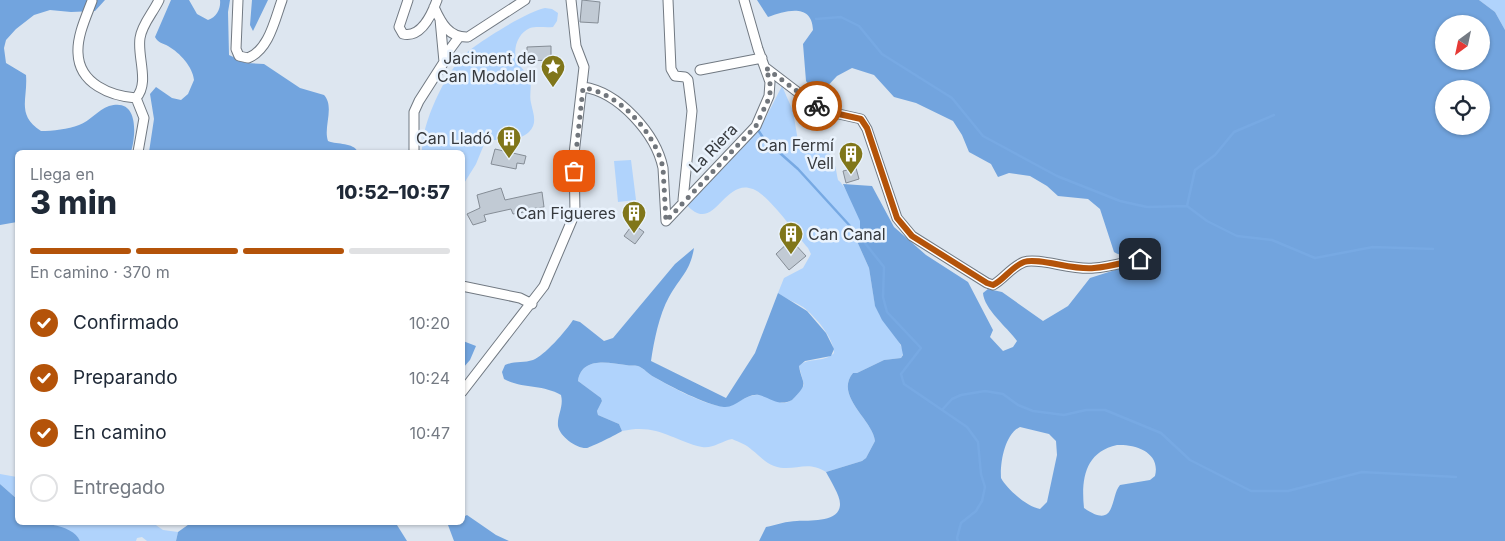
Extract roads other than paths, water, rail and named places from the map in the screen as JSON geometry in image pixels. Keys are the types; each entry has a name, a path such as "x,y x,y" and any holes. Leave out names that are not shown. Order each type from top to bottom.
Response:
{"street":[{"path":"136,98 142,92 143,80 139,57 140,37 159,0"},
{"path":"238,0 236,50 239,56 248,58 259,51 267,41 282,0"},
{"path":"408,0 399,27 403,34 410,35 417,32 436,4"},
{"path":"440,19 448,31 459,37 468,37 524,0"},
{"path":"465,388 532,304 544,286 574,213 574,154 584,68 576,46 571,0"},
{"path":"668,0 671,69 675,76 685,77 688,80 692,111 683,200"},
{"name":"La Riera","path":"583,88 590,88 625,106 651,138 663,168 666,221 683,200 756,126 770,96 770,82 744,0"},
{"path":"92,1 80,35 78,54 83,72 90,81 110,94 136,98"},
{"path":"414,150 414,112 419,100 444,62 445,56 436,4"},
{"path":"445,56 459,37"},
{"path":"700,70 762,58"},
{"path":"766,68 821,110 861,119 867,128 897,218 912,236 987,283 993,285 998,283 1006,273 1027,261 1069,268 1094,268 1140,259"},
{"path":"136,98 144,118 138,150"},
{"path":"465,287 520,298 532,304"}],"waterway":[{"path":"816,19 841,17 859,26 882,54 952,98 983,136 1057,176 1120,201 1147,207 1187,206 1207,221 1237,236 1272,240 1315,258 1373,247 1433,249"},
{"path":"1187,206 1195,170 1215,155 1234,132 1274,115"},
{"path":"758,130 764,139 798,169 861,238 884,267 883,297 887,312 921,348 901,374 904,384 967,427 978,442 981,474 985,487 982,501 976,511 961,523 958,541"},
{"path":"942,410 952,399 961,395 985,391 1003,394 1018,405 1033,411 1064,415 1086,410 1105,410 1161,433 1190,460 1251,491 1288,491 1362,472 1456,477"}],"place":[{"name":"Jaciment de Can Modolell","path":"553,88"},
{"name":"Can Lladó","path":"509,159"},
{"name":"Can Fermí Vell","path":"851,175"},
{"name":"Can Figueres","path":"634,234"},
{"name":"Can Canal","path":"791,255"}]}
